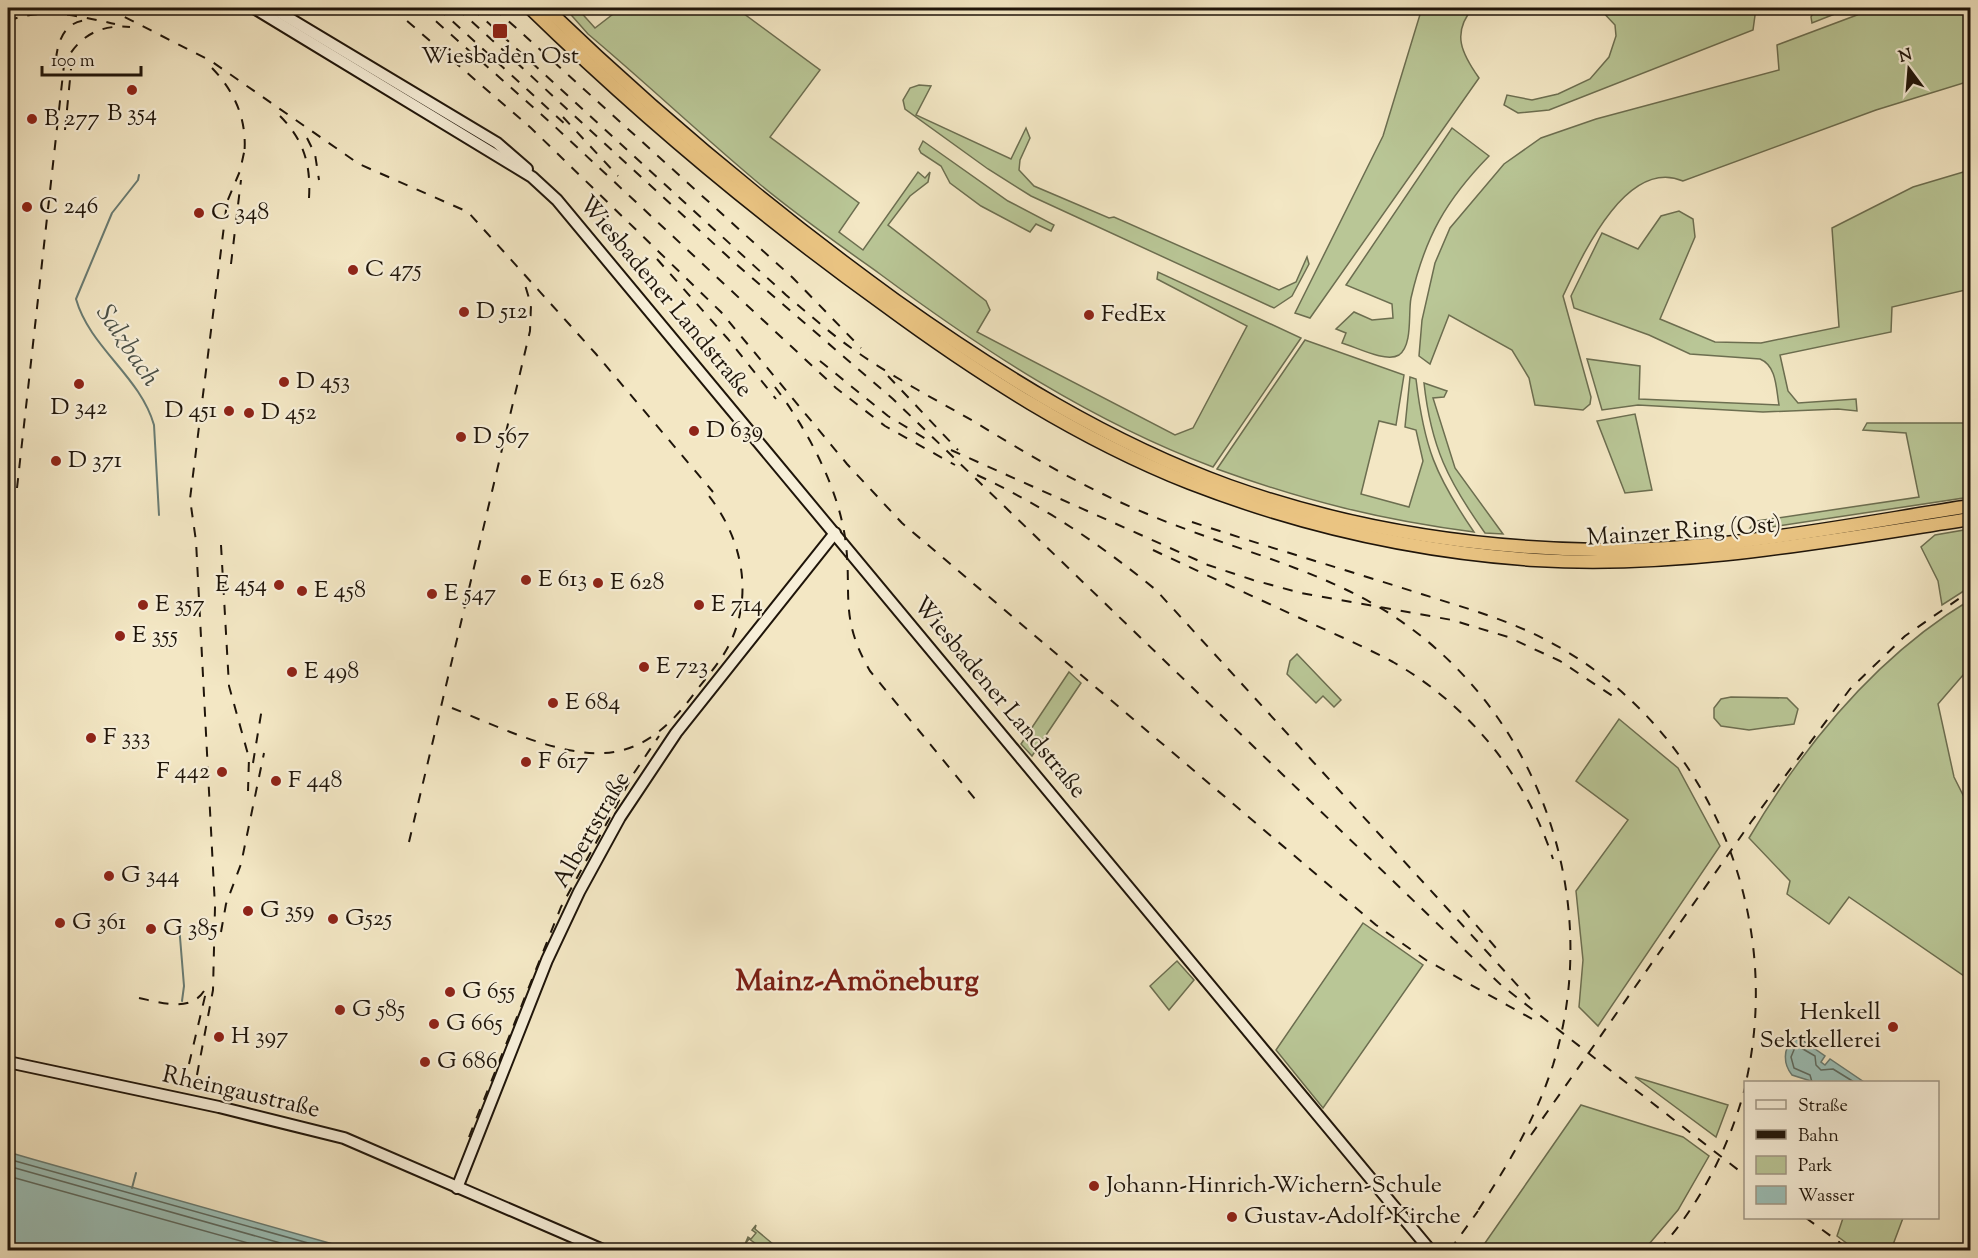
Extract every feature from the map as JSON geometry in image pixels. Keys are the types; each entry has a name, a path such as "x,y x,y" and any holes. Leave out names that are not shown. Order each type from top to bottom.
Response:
{"highway":[{"path":"530,8 612,85 724,182 790,236 905,321 1036,407 1088,436 1228,491"},
{"path":"546,8 628,85 741,182 864,277 977,356 1050,402 1190,477"},
{"name":"Mainzer Ring (Ost)","path":"1228,491 1413,534 1538,548 1601,550 1727,543 1971,506"},
{"name":"Mainzer Ring (Ost)","path":"1228,491 1307,522 1411,545 1538,560 1644,560 1730,554 1971,519"}],"main road":[{"path":"254,8 486,143"},
{"path":"272,8 486,143"},
{"name":"Wiesbadener Landstraße","path":"486,143 532,177 582,228 1430,1251"},
{"name":"Albertstraße","path":"457,1188 547,960 579,892 620,817 676,733 835,533"},
{"name":"Rheingaustraße","path":"8,1062 219,1107 344,1138 603,1251"}],"green space":[{"path":"565,8 577,8 595,28 621,8 736,8 820,70 770,137 859,203 839,232 863,250 918,172 925,178 930,172 928,182 910,196 888,225 986,301 990,310 977,332 1175,435 1193,428 1247,326 1157,279 1158,272 1301,338 1213,467 1168,449 1081,406 999,357 919,303 817,229 714,145 588,34"},
{"path":"1422,8 1473,8 1462,26 1461,43 1479,78 1310,318 1295,313 1383,136"},
{"path":"1599,8 1756,8 1753,30 1549,110 1518,113 1504,105 1507,95 1532,100 1558,94 1590,79 1609,57 1616,36 1615,25"},
{"path":"1816,8 1850,8 1812,23 1811,17"},
{"path":"1868,8 1970,8 1970,81 1876,110 1683,181 1662,177 1643,183 1625,196 1594,236 1563,296 1591,397 1590,404 1583,410 1535,405 1529,378 1512,350 1449,315 1430,364 1419,356 1422,320 1435,263 1450,228 1504,164 1541,138 1596,119 1779,70 1777,45 1857,15"},
{"path":"919,85 931,86 916,115 1011,159 1026,128 1030,138 1020,160 1019,170 1034,186 1109,218 1114,217 1279,290 1296,282 1307,257 1309,264 1292,296 1274,308 1031,196 988,169 905,109 903,100 910,88"},
{"path":"1452,128 1489,156 1449,204 1430,238 1411,298 1408,337 1403,350 1399,355 1387,357 1371,354 1342,343 1346,333 1336,329 1354,312 1372,320 1393,318 1392,304 1346,285"},
{"path":"923,141 1008,201 1054,225 1051,231 1036,224 1030,232 981,206 950,183 941,166 921,153 919,149"},
{"path":"1970,170 1970,289 1892,307 1891,332 1780,355 1788,391 1798,403 1856,399 1857,411 1838,409 1763,412 1638,405 1602,410 1587,359 1640,366 1639,399 1779,405 1773,372 1766,362 1760,359 1690,354 1649,335 1574,308 1571,296 1602,233 1638,249 1661,216 1679,211 1693,219 1695,237 1660,319 1715,342 1761,343 1839,327 1832,228 1913,187"},
{"path":"1305,340 1404,375 1396,425 1379,421 1361,494 1409,507 1423,461 1416,430 1405,427 1410,377 1416,379 1423,424 1433,460 1450,494 1474,532 1407,522 1344,508 1281,491 1217,469"},
{"path":"1424,383 1447,391 1444,397 1433,398 1455,468 1503,534 1485,533 1451,480 1431,426"},
{"path":"1635,414 1652,490 1625,493 1597,421"},
{"path":"1867,423 1970,423 1970,497 1758,529 1750,528 1757,521 1919,497 1906,433 1863,430"},
{"path":"1970,529 1970,587 1942,605 1938,581 1921,547 1935,535"},
{"path":"1970,600 1970,667 1938,704 1954,777 1970,809 1970,980 1849,897 1829,924 1787,894 1790,881 1749,838 1794,769 1845,705 1904,648 1936,622"},
{"path":"1297,654 1341,700 1334,707 1323,696 1316,703 1287,674 1290,661"},
{"path":"1069,672 1081,683 1032,756 1021,744"},
{"path":"1731,697 1787,698 1798,709 1794,724 1749,730 1721,726 1714,718 1714,708 1721,699"},
{"path":"1619,719 1678,768 1720,846 1598,1026 1579,1007 1583,960 1576,891 1628,820 1576,781"},
{"path":"1363,923 1423,965 1323,1108 1276,1050"},
{"path":"1177,961 1194,980 1169,1010 1150,986"},
{"path":"1635,1077 1728,1105 1716,1137"},
{"path":"1581,1105 1683,1137 1709,1156 1678,1210 1644,1250 1499,1250 1485,1243"},
{"path":"1843,1219 1903,1219 1891,1250 1856,1250 1837,1236"},
{"path":"756,1225 755,1229 780,1250 765,1250 749,1239 745,1244 748,1237 751,1239 756,1233 752,1230"}],"water":[{"path":"1793,1039 1802,1040 1825,1056 1821,1062 1825,1065 1830,1059 1863,1081 1811,1081 1792,1075 1785,1057"},
{"path":"8,1152 32,1159 354,1250 8,1250"}],"waterway":[{"name":"Salzbach","path":"125,13 126,8"},
{"name":"Salzbach","path":"139,175 138,180 112,213 76,299 92,332 138,392 154,425 159,515"},
{"name":"Salzbach","path":"179,925 184,986 182,1001"},
{"name":"Salzbach","path":"132,1188 136,1173"}],"railway":[{"path":"8,9 12,8"},
{"path":"107,8 211,61 359,164 468,212 596,354 713,492"},
{"path":"392,8 531,128 721,312 847,464 902,523 1376,925 1426,960 1534,1020"},
{"path":"421,8 551,123 836,388 885,426 955,465"},
{"path":"438,8 565,124"},
{"path":"457,8 736,264 893,399 1501,985 1744,1174"},
{"path":"472,8 786,295 855,351 1037,459 1101,493 1178,526 1312,574 1375,605 1405,624 1453,664 1493,712 1526,764 1550,821 1565,881 1570,942 1567,1004 1546,1086 1518,1144 1473,1218"},
{"path":"494,8 793,278 861,348"},
{"path":"8,21 34,14 61,14 115,24"},
{"path":"56,59 61,39 68,28 80,21 88,20"},
{"path":"17,488 64,65 75,47 90,34 108,28 130,27"},
{"path":"212,68 228,88 239,109 244,132 244,157"},
{"path":"65,130 71,69"},
{"path":"280,116 295,134 304,154 309,175 309,198"},
{"path":"563,117 618,176"},
{"path":"307,138 315,154 319,180"},
{"path":"197,1075 213,990 215,907 196,541 190,499 227,202 240,171 245,148"},
{"path":"231,264 241,180"},
{"path":"657,259 728,339 776,399"},
{"path":"409,842 530,331 531,305 523,278"},
{"path":"820,361 888,416 926,439"},
{"path":"888,376 958,450"},
{"path":"775,387 809,439 835,498 845,537 850,619 860,652 870,671 980,805"},
{"path":"951,450 1208,565 1301,593 1452,620 1508,637 1560,661 1617,699"},
{"path":"977,475 1047,512 1114,557 1156,590 1530,999"},
{"path":"452,708 532,740 574,751 595,753 627,749 661,730 679,712 721,658 737,627 741,606 742,585 735,545 717,507 704,490"},
{"path":"1192,522 1464,607 1532,633 1603,677 1651,721 1690,772 1721,828 1742,889 1754,952 1755,1017 1746,1081"},
{"path":"221,545 229,686 249,758 248,791"},
{"path":"1153,550 1370,650 1421,679 1470,721 1511,772 1527,799 1553,859"},
{"path":"1531,1135 1751,822 1850,689 1905,636 1970,591"},
{"path":"253,763 262,708"},
{"path":"469,1137 561,907 634,773 659,736"},
{"path":"221,932 226,904 241,864 264,753"},
{"path":"1463,910 1496,948"},
{"path":"139,998 183,1004 198,998 204,991"},
{"path":"189,1064 206,992"},
{"path":"1659,1250 1688,1213 1712,1173 1732,1129 1744,1091"},
{"path":"1450,1250 1478,1211"},
{"path":"1807,1219 1850,1250"}],"place":[{"name":"Wiesbaden Ost","path":"500,31"},
{"name":"B 354","path":"132,90"},
{"name":"B 277","path":"32,119"},
{"name":"C 246","path":"27,207"},
{"name":"C 348","path":"199,213"},
{"name":"C 475","path":"353,270"},
{"name":"D 512","path":"464,312"},
{"name":"FedEx","path":"1089,315"},
{"name":"D 453","path":"284,382"},
{"name":"D 342","path":"79,384"},
{"name":"D 451","path":"229,411"},
{"name":"D 452","path":"249,413"},
{"name":"D 639","path":"694,431"},
{"name":"D 567","path":"461,437"},
{"name":"D 371","path":"56,461"},
{"name":"E 613","path":"526,580"},
{"name":"E 628","path":"598,583"},
{"name":"E 454","path":"279,585"},
{"name":"E 458","path":"302,591"},
{"name":"E 547","path":"432,594"},
{"name":"E 357","path":"143,605"},
{"name":"E 714","path":"699,605"},
{"name":"E 355","path":"120,636"},
{"name":"E 723","path":"644,667"},
{"name":"E 498","path":"292,672"},
{"name":"E 684","path":"553,703"},
{"name":"F 333","path":"91,738"},
{"name":"F 617","path":"526,762"},
{"name":"F 442","path":"222,772"},
{"name":"F 448","path":"276,781"},
{"name":"G 344","path":"109,876"},
{"name":"G 359","path":"248,911"},
{"name":"G525","path":"333,919"},
{"name":"G 361","path":"60,923"},
{"name":"G 385","path":"151,929"},
{"name":"G 655","path":"450,992"},
{"name":"G 585","path":"340,1010"},
{"name":"G 665","path":"434,1024"},
{"name":"Henkell Sektkellerei","path":"1893,1027"},
{"name":"H 397","path":"219,1037"},
{"name":"G 686","path":"425,1062"},
{"name":"Johann-Hinrich-Wichern-Schule","path":"1094,1186"},
{"name":"Gustav-Adolf-Kirche","path":"1232,1217"}],"district":[{"name":"Mainz-Amöneburg","path":"857,982"}]}
